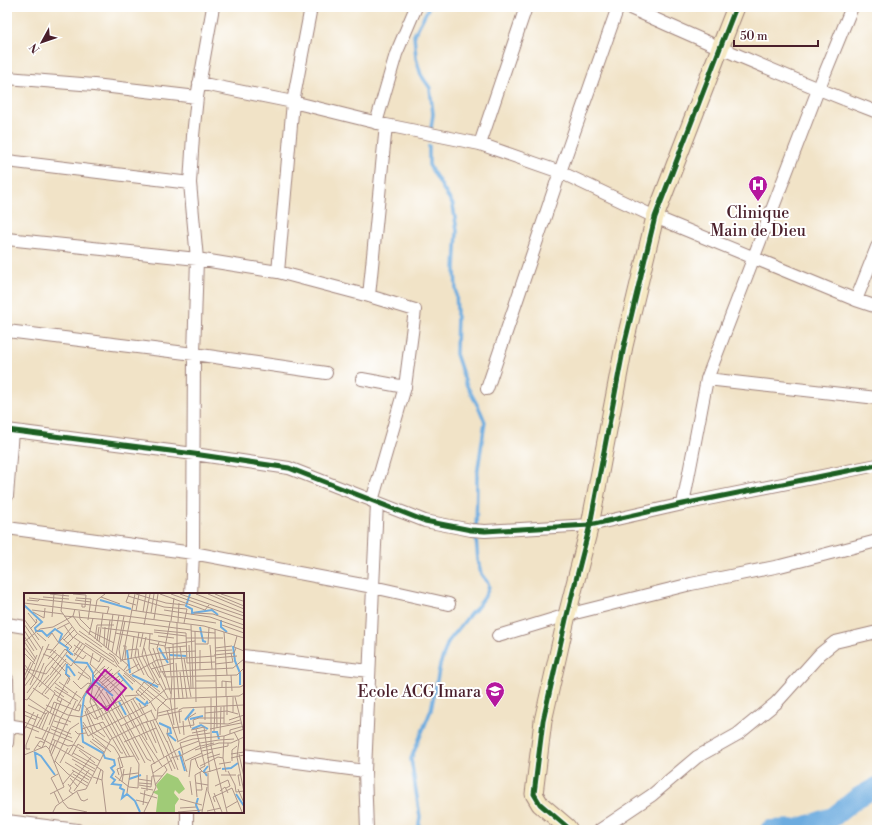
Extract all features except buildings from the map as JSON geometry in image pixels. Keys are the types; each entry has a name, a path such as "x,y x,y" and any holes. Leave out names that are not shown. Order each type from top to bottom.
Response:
{"street":[{"path":"191,593 193,553 194,354 197,259 190,184 196,97 213,7"},
{"path":"278,272 293,102 311,7"},
{"path":"369,296 381,124 396,54 416,7"},
{"path":"480,144 526,7"},
{"path":"487,389 560,172 618,7"},
{"path":"628,7 818,90 877,112"},
{"path":"569,830 540,804 534,794 543,721 567,615 590,525 624,346 655,217 736,7"},
{"path":"683,504 707,379 818,90 852,7"},
{"path":"7,78 94,85 196,97"},
{"path":"198,83 293,102 381,124 480,144 560,172 655,217 856,300 877,306"},
{"path":"7,161 190,184"},
{"path":"7,239 197,259 278,272 415,310 405,387 374,502 373,587 365,771 367,830"},
{"path":"856,300 877,247"},
{"path":"7,331 194,354 326,373"},
{"path":"362,379 405,387"},
{"path":"707,379 877,398"},
{"path":"7,496 10,431 194,454 289,468 425,521 471,530 485,531 590,525 683,504 877,465"},
{"path":"7,528 193,553 373,587 449,604"},
{"path":"498,636 567,615 691,584 780,566 877,541"},
{"path":"7,624 24,627"},
{"path":"600,830 652,795 697,757 738,734 776,703 820,654 835,642 877,632"},
{"path":"244,656 369,671"},
{"path":"7,679 7,743"},
{"path":"8,726 24,728"},
{"path":"244,755 365,771"},
{"path":"187,813 187,830"},
{"path":"7,821 77,830"}],"waterway":[{"path":"427,7 428,9 414,35 416,58 421,75 430,88 433,114 431,129"},
{"path":"418,830 420,817 411,759 431,710 440,665 448,642 484,598 489,586 481,574 476,539 477,475 485,422 466,384 456,354 457,313 455,269 457,231 453,205 429,165 429,146"},
{"path":"770,830 797,829 833,817 857,798 877,787"}],"cycle path":[{"path":"569,830 540,804 534,794 543,721 567,615 590,525 624,346 655,217 736,7"},
{"path":"7,430 289,468 425,521 471,530 485,531 590,525 683,504 877,465"}],"place":[{"name":"Clinique Main de Dieu","path":"758,202"},
{"name":"Ecole ACG Imara","path":"495,708"}]}
